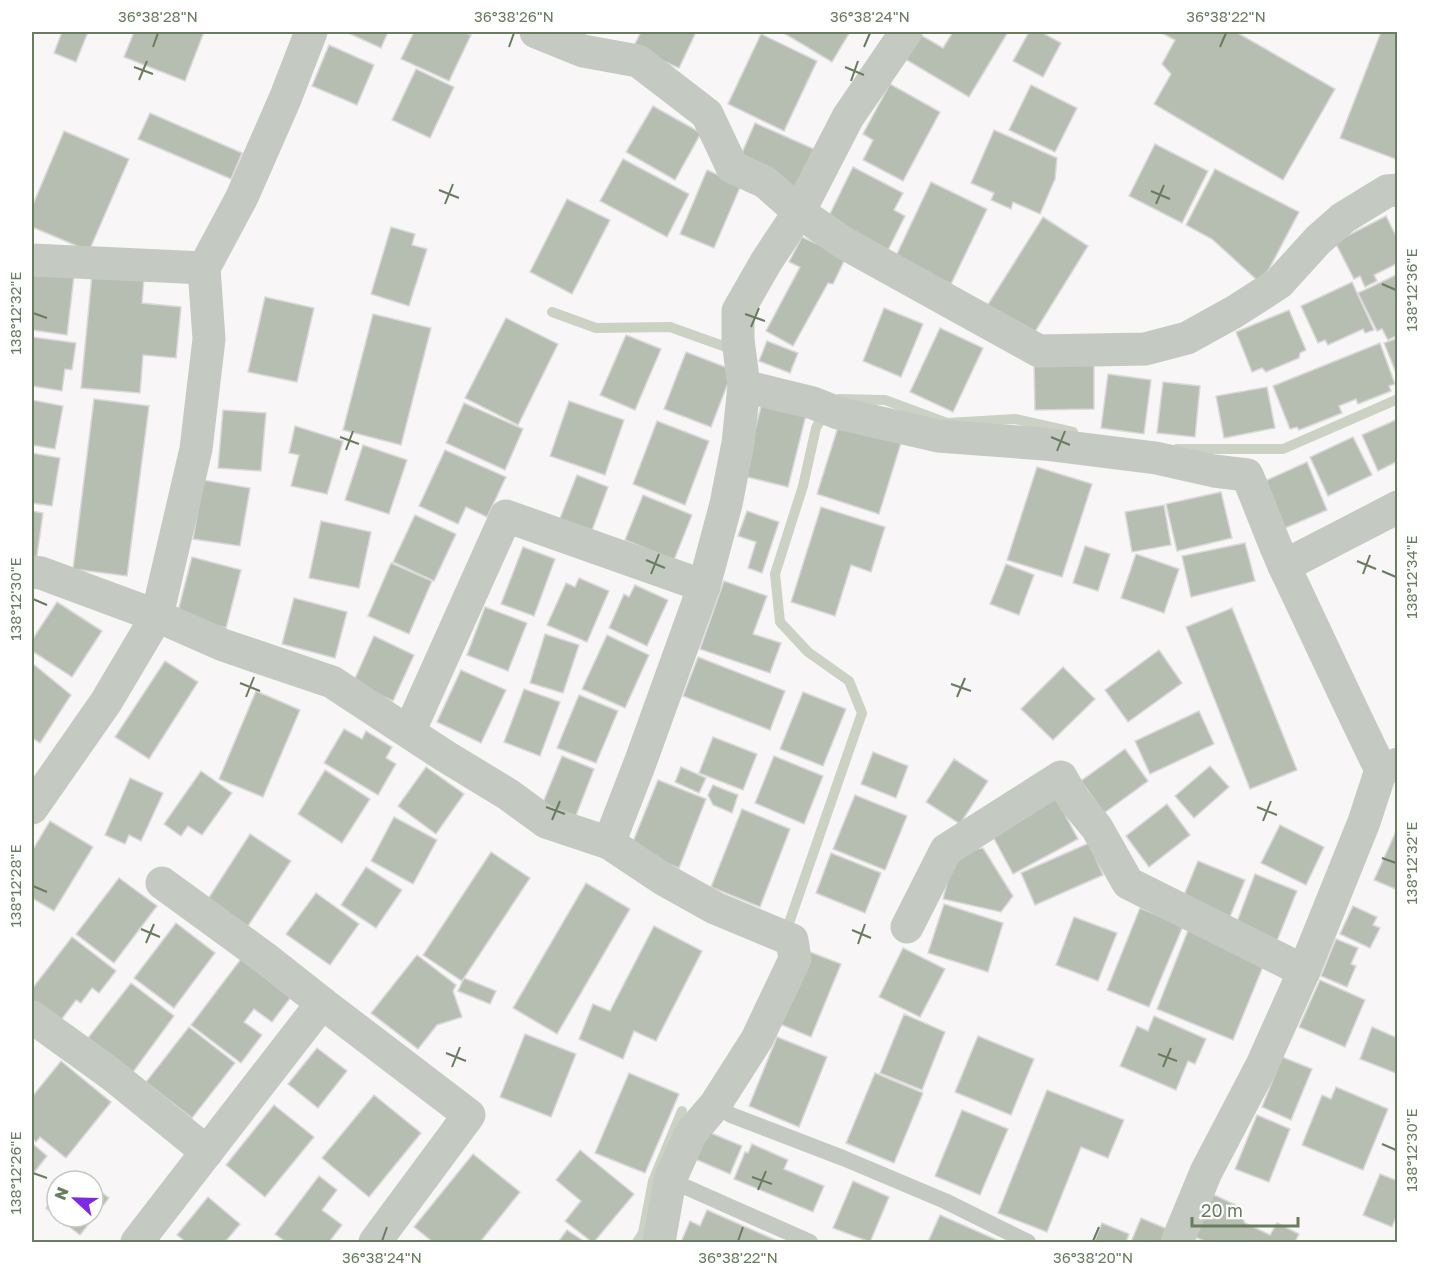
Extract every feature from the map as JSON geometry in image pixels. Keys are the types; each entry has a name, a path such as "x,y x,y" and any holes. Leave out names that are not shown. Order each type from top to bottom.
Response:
{"street":[{"path":"32,808 106,702 157,616 196,449 209,339 204,268 242,196 285,99 311,32"},
{"path":"536,32 583,51 638,61 707,114 732,167 765,182 800,212 844,243 1039,351 1145,349 1187,338 1234,312 1279,283 1318,240 1343,218 1387,191 1398,190"},
{"path":"609,843 704,585 726,504 738,443 744,386 738,340 738,311 766,262 800,212 848,117 906,32"},
{"path":"32,260 204,268"},
{"path":"744,386 938,436 1044,444 1156,458 1214,471 1246,475 1284,566 1310,617 1330,666 1389,767 1364,822 1304,971 1262,1065 1206,1172 1177,1242"},
{"path":"1284,566 1398,507"},
{"path":"409,732 506,516 704,585"},
{"path":"32,572 41,573 157,616 223,645 332,682 509,795 546,822 609,843 663,879 715,908 792,940 795,959 757,1039 715,1105 691,1133 670,1180 658,1242"},
{"path":"907,927 946,850 1060,777 1074,800 1097,828 1128,883 1304,971"},
{"path":"162,883 469,1115 375,1242"},
{"path":"137,1242 322,1003"},
{"path":"32,1017 111,1074 207,1152"}],"lane":[{"path":"715,1105 731,1115 843,1158 945,1202 1028,1242"},
{"path":"670,1180 810,1242"}],"building":[{"path":"62,32 88,32 76,62 54,53"},
{"path":"134,32 204,32 185,81 124,57"},
{"path":"346,32 388,32 381,48"},
{"path":"414,32 463,32 471,35 449,81 401,59"},
{"path":"641,32 696,32 679,68 633,48"},
{"path":"782,32 850,32 832,62"},
{"path":"953,32 1008,32 969,97 905,59 919,34 943,48"},
{"path":"1029,32 1041,32 1061,43 1043,77 1013,61"},
{"path":"1160,32 1236,32 1335,89 1283,180 1154,104 1171,74 1162,64 1175,40"},
{"path":"1381,32 1398,32 1398,160 1340,138"},
{"path":"761,34 817,61 784,131 728,104"},
{"path":"329,45 374,65 357,105 312,86"},
{"path":"416,69 454,87 430,138 392,120"},
{"path":"890,84 940,112 903,181 863,160 873,140 863,134"},
{"path":"1031,85 1077,108 1055,152 1009,130"},
{"path":"653,106 701,133 675,180 626,152"},
{"path":"150,113 242,153 231,179 138,139"},
{"path":"755,123 816,150 799,190 738,162"},
{"path":"994,130 1057,158 1055,179 1040,214 1013,202 1011,209 991,200 994,193 971,183"},
{"path":"64,131 129,159 89,251 32,227 32,207"},
{"path":"1155,144 1208,171 1182,223 1129,196"},
{"path":"623,159 689,194 667,237 600,201"},
{"path":"853,167 903,193 894,210 905,216 887,252 826,222"},
{"path":"1215,169 1299,212 1269,269 1258,281 1212,239 1186,225"},
{"path":"707,170 741,185 714,248 680,234"},
{"path":"931,182 987,209 951,284 895,258"},
{"path":"567,199 610,220 572,294 530,272"},
{"path":"1386,216 1398,240 1398,263 1374,275 1377,281 1365,287 1360,276 1354,279 1335,242"},
{"path":"1043,217 1088,246 1033,335 987,306"},
{"path":"391,227 415,234 412,245 427,249 409,306 371,294"},
{"path":"802,237 846,257 833,284 828,283 793,346 766,331 800,267 789,262"},
{"path":"32,271 74,276 67,335 32,330"},
{"path":"92,274 144,278 142,303 181,307 176,358 143,355 140,393 81,388"},
{"path":"1398,274 1398,335 1388,340 1382,329 1377,331 1358,293"},
{"path":"1352,282 1374,330 1365,333 1363,329 1328,345 1325,340 1318,343 1301,306"},
{"path":"265,297 314,308 297,382 248,372"},
{"path":"884,308 923,324 901,377 863,361"},
{"path":"1289,310 1306,350 1300,353 1299,358 1266,372 1262,368 1252,372 1236,332"},
{"path":"373,314 431,328 401,445 343,430"},
{"path":"506,318 558,344 518,425 465,398"},
{"path":"940,328 983,348 953,412 910,392"},
{"path":"626,335 661,349 635,410 600,395"},
{"path":"32,337 76,343 72,370 65,369 62,391 32,386"},
{"path":"1398,338 1398,378 1384,343"},
{"path":"767,341 798,353 790,373 759,361"},
{"path":"1380,343 1395,384 1389,386 1391,391 1358,404 1356,399 1339,406 1342,413 1299,430 1297,427 1290,429 1273,386"},
{"path":"686,352 733,370 711,427 664,409"},
{"path":"1094,363 1094,409 1035,410 1034,365"},
{"path":"1108,374 1151,380 1144,434 1101,428"},
{"path":"1163,382 1200,386 1195,437 1157,433"},
{"path":"1267,387 1275,428 1224,438 1216,396"},
{"path":"94,399 149,406 127,576 73,569"},
{"path":"763,399 807,411 788,487 743,476"},
{"path":"32,400 63,406 55,449 32,445"},
{"path":"569,401 624,420 605,475 550,456"},
{"path":"464,403 523,429 505,470 446,443"},
{"path":"223,410 266,413 261,471 218,468"},
{"path":"1398,419 1398,461 1378,471 1362,435"},
{"path":"657,421 709,441 685,505 633,484"},
{"path":"839,424 901,443 879,514 817,494"},
{"path":"295,426 343,441 327,494 291,486 299,455 289,453"},
{"path":"1353,437 1372,475 1328,496 1310,457"},
{"path":"363,445 407,460 389,514 345,500"},
{"path":"445,450 506,477 487,517 466,507 458,524 419,506"},
{"path":"32,453 60,458 52,506 32,503"},
{"path":"1307,462 1327,510 1285,528 1265,481"},
{"path":"1037,467 1092,484 1062,577 1007,560"},
{"path":"577,475 608,487 591,533 559,521"},
{"path":"203,480 250,488 240,546 193,539"},
{"path":"1221,492 1232,538 1177,551 1166,504"},
{"path":"643,495 692,515 674,560 625,540"},
{"path":"1164,505 1171,545 1132,552 1125,512"},
{"path":"821,507 885,527 871,572 851,565 835,616 791,602"},
{"path":"32,511 43,513 36,563 32,563"},
{"path":"747,511 779,522 762,573 748,568 756,542 738,536"},
{"path":"415,515 456,534 434,581 393,562"},
{"path":"321,521 371,532 359,588 309,578"},
{"path":"1245,543 1255,581 1191,597 1182,556"},
{"path":"1085,546 1110,554 1098,591 1073,583"},
{"path":"523,547 555,559 534,616 501,604"},
{"path":"1136,554 1179,569 1164,613 1121,598"},
{"path":"192,557 241,570 226,628 177,615"},
{"path":"391,563 432,581 409,634 368,616"},
{"path":"1006,564 1034,575 1019,615 990,604"},
{"path":"579,578 609,591 587,642 547,625 566,583 575,587"},
{"path":"724,581 767,596 753,634 781,643 770,673 700,649"},
{"path":"635,585 668,600 647,646 609,628 624,594 629,597"},
{"path":"294,598 347,612 335,658 282,644"},
{"path":"57,602 102,631 72,677 32,651 32,640"},
{"path":"485,607 527,623 508,671 467,655"},
{"path":"1232,608 1297,770 1250,789 1186,627"},
{"path":"545,634 579,645 563,693 530,683"},
{"path":"607,635 649,655 625,708 582,689"},
{"path":"374,636 414,655 393,701 353,683"},
{"path":"1159,650 1182,683 1128,722 1105,690"},
{"path":"698,657 785,691 770,730 683,696"},
{"path":"165,661 198,682 149,759 115,737"},
{"path":"32,663 71,695 40,743 32,738"},
{"path":"1063,667 1095,699 1053,740 1021,709"},
{"path":"461,670 506,690 481,743 437,722"},
{"path":"524,689 560,702 540,756 504,742"},
{"path":"256,691 300,710 263,797 219,779"},
{"path":"803,692 846,709 823,766 780,749"},
{"path":"579,695 618,711 596,763 557,748"},
{"path":"1199,711 1214,744 1150,774 1135,741"},
{"path":"344,729 362,739 366,731 392,747 386,758 396,764 378,795 324,763"},
{"path":"713,737 757,754 743,790 699,773"},
{"path":"1125,749 1148,781 1104,813 1081,781"},
{"path":"873,752 908,766 896,798 861,784"},
{"path":"562,756 594,769 575,818 542,805"},
{"path":"774,756 823,776 804,824 755,803"},
{"path":"954,759 988,781 960,824 926,802"},
{"path":"1210,766 1229,787 1194,818 1175,796"},
{"path":"426,767 464,794 436,834 398,806"},
{"path":"681,767 706,778 699,793 675,782"},
{"path":"325,770 370,799 342,843 298,814"},
{"path":"201,771 232,793 202,835 188,826 181,836 164,824"},
{"path":"130,778 163,793 141,841 129,835 125,844 105,835"},
{"path":"658,780 706,799 679,868 630,849"},
{"path":"713,785 738,795 732,813 713,805 708,795"},
{"path":"855,795 907,816 885,870 833,849"},
{"path":"1056,798 1078,839 1013,874 991,833"},
{"path":"1167,804 1190,835 1149,867 1126,836"},
{"path":"742,809 790,829 760,907 711,887"},
{"path":"394,817 437,840 413,884 371,861"},
{"path":"50,821 93,847 54,911 32,898 32,851"},
{"path":"1280,825 1324,847 1306,885 1261,863"},
{"path":"1398,827 1398,890 1374,880"},
{"path":"250,834 291,861 248,926 208,899"},
{"path":"1089,843 1103,875 1035,905 1021,873"},
{"path":"983,848 1013,896 1001,912 943,899 955,852"},
{"path":"491,852 530,878 462,981 423,955"},
{"path":"831,853 881,873 865,913 816,893"},
{"path":"1198,861 1245,880 1229,919 1182,900"},
{"path":"366,867 402,890 376,928 341,905"},
{"path":"1255,874 1297,891 1276,943 1235,927"},
{"path":"119,878 157,906 114,963 76,934"},
{"path":"586,883 630,909 557,1034 513,1008"},
{"path":"316,893 359,924 330,965 286,934"},
{"path":"944,904 1003,923 988,972 928,953"},
{"path":"1353,906 1377,917 1373,925 1380,928 1370,948 1340,934"},
{"path":"1140,908 1183,926 1149,1007 1107,990"},
{"path":"1074,917 1117,933 1098,981 1056,965"},
{"path":"176,923 215,953 174,1008 134,978"},
{"path":"654,926 702,951 656,1041 634,1031 623,1059 579,1039 593,1004 610,1011"},
{"path":"1189,928 1266,959 1233,1040 1157,1009"},
{"path":"72,937 116,971 99,993 92,988 81,1003 76,1000 58,1024 32,1003 32,989"},
{"path":"1336,939 1358,948 1351,964 1356,966 1347,987 1321,976"},
{"path":"903,948 945,969 920,1017 879,997"},
{"path":"810,952 841,964 811,1037 780,1024"},
{"path":"417,955 456,985 453,991 462,1017 437,1025 418,1049 371,1013"},
{"path":"241,959 291,997 272,1022 254,1009 244,1022 262,1035 241,1063 191,1025"},
{"path":"464,978 496,991 490,1004 458,991"},
{"path":"1320,980 1365,1000 1345,1047 1299,1027"},
{"path":"131,983 174,1016 133,1072 88,1038"},
{"path":"904,1014 945,1032 922,1090 880,1073"},
{"path":"1154,1016 1206,1039 1195,1064 1188,1061 1176,1090 1120,1066 1137,1026 1148,1031"},
{"path":"189,1027 235,1063 192,1118 146,1082"},
{"path":"1372,1027 1395,1037 1398,1031 1398,1074 1360,1059"},
{"path":"525,1034 576,1054 551,1117 500,1097"},
{"path":"978,1036 1034,1059 1011,1115 955,1092"},
{"path":"777,1037 827,1057 799,1127 749,1106"},
{"path":"317,1048 347,1071 318,1108 288,1084"},
{"path":"1282,1057 1312,1069 1291,1120 1262,1107"},
{"path":"61,1061 111,1102 66,1158 40,1137 36,1142 32,1138 32,1097"},
{"path":"629,1073 679,1094 645,1173 595,1153"},
{"path":"875,1073 923,1093 894,1163 846,1143"},
{"path":"1336,1087 1388,1109 1363,1170 1302,1145 1322,1095 1331,1099"},
{"path":"1047,1090 1124,1120 1108,1158 1081,1147 1047,1232 998,1213"},
{"path":"374,1095 421,1133 369,1197 322,1158"},
{"path":"274,1105 314,1137 265,1197 226,1165"},
{"path":"962,1110 1008,1129 980,1195 935,1176"},
{"path":"1257,1115 1290,1129 1269,1182 1235,1169"},
{"path":"706,1131 742,1146 730,1174 695,1159"},
{"path":"32,1143 47,1156 32,1175"},
{"path":"752,1144 788,1160 784,1169 824,1186 813,1212 734,1179 745,1152 748,1153"},
{"path":"580,1150 634,1194 594,1242 565,1221 581,1201 556,1180"},
{"path":"473,1154 520,1192 480,1242 433,1242 414,1227"},
{"path":"1380,1174 1398,1181 1398,1212 1392,1227 1363,1215"},
{"path":"319,1176 337,1190 322,1210 342,1225 329,1242 286,1242 275,1234"},
{"path":"853,1181 889,1197 870,1242 833,1228"},
{"path":"1210,1193 1236,1205 1245,1223 1270,1235 1277,1223 1299,1234 1295,1242 1207,1242 1190,1235"},
{"path":"208,1197 240,1224 225,1242 186,1242 177,1235"},
{"path":"707,1210 780,1242 681,1242 690,1221 700,1226"},
{"path":"940,1215 997,1240 996,1242 928,1242"},
{"path":"1141,1218 1174,1232 1169,1242 1131,1242"},
{"path":"1102,1223 1129,1234 1126,1242 1094,1242"},
{"path":"72,1229 85,1229 80,1235"},
{"path":"567,1230 585,1242 558,1242"}],"waterway":[{"path":"552,312 596,328 670,327 726,347"},
{"path":"839,399 885,400 947,423 1015,419 1073,432"},
{"path":"1177,449 1283,449 1398,399"},
{"path":"789,923 862,713 849,681 808,652 780,622 775,574 803,486 816,428 825,412"},
{"path":"637,1242 643,1233 653,1181 682,1111"}]}
